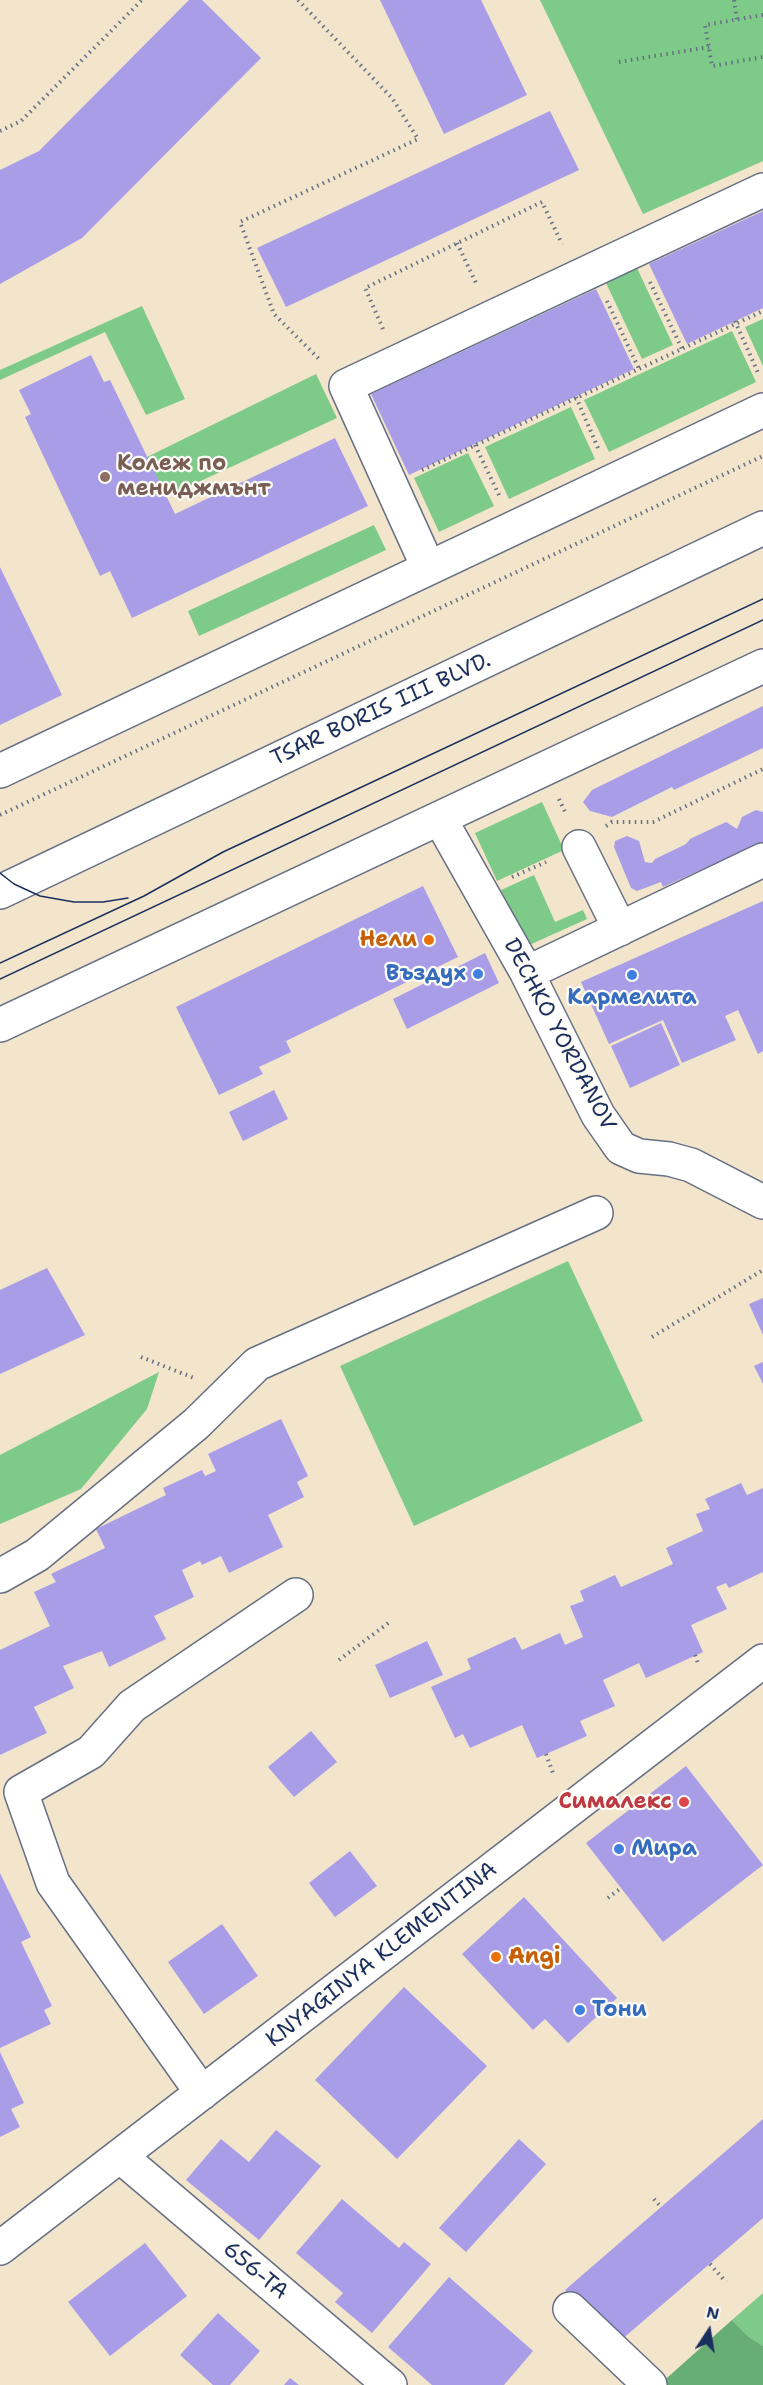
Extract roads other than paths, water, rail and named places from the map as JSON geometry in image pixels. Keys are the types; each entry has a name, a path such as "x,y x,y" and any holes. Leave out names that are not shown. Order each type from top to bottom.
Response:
{"street":[{"path":"428,567 346,386 763,190"},
{"path":"0,771 763,410"},
{"name":"TSAR BORIS III BLVD.","path":"0,892 763,528"},
{"path":"0,1025 763,666"},
{"name":"DECHKO YORDANOV","path":"440,819 527,973 598,1115 621,1148 639,1156 669,1159 691,1165 763,1202"},
{"path":"579,846 620,929"},
{"path":"527,973 763,860"},
{"path":"0,1576 37,1556 196,1424 257,1364 596,1213"},
{"path":"202,2093 53,1883 21,1792 91,1752 132,1706 296,1595"},
{"name":"KNYAGINYA KLEMENTINA","path":"0,2248 763,1661"},
{"name":"656-ТА","path":"120,2156 390,2385"},
{"path":"570,2309 650,2385"}],"tram line":[{"path":"0,963 144,896 223,852 763,599"},
{"path":"0,979 763,620"},
{"path":"0,873 14,884 40,896 74,902 103,902 128,898"}],"place":[{"name":"Колеж по мениджмънт","path":"105,477"},
{"name":"Нели","path":"429,940"},
{"name":"Въздух","path":"478,974"},
{"name":"Кармелита","path":"632,975"},
{"name":"Сималекс","path":"684,1802"},
{"name":"Мира","path":"619,1849"},
{"name":"Angi","path":"496,1957"},
{"name":"Тони","path":"580,2010"}]}
